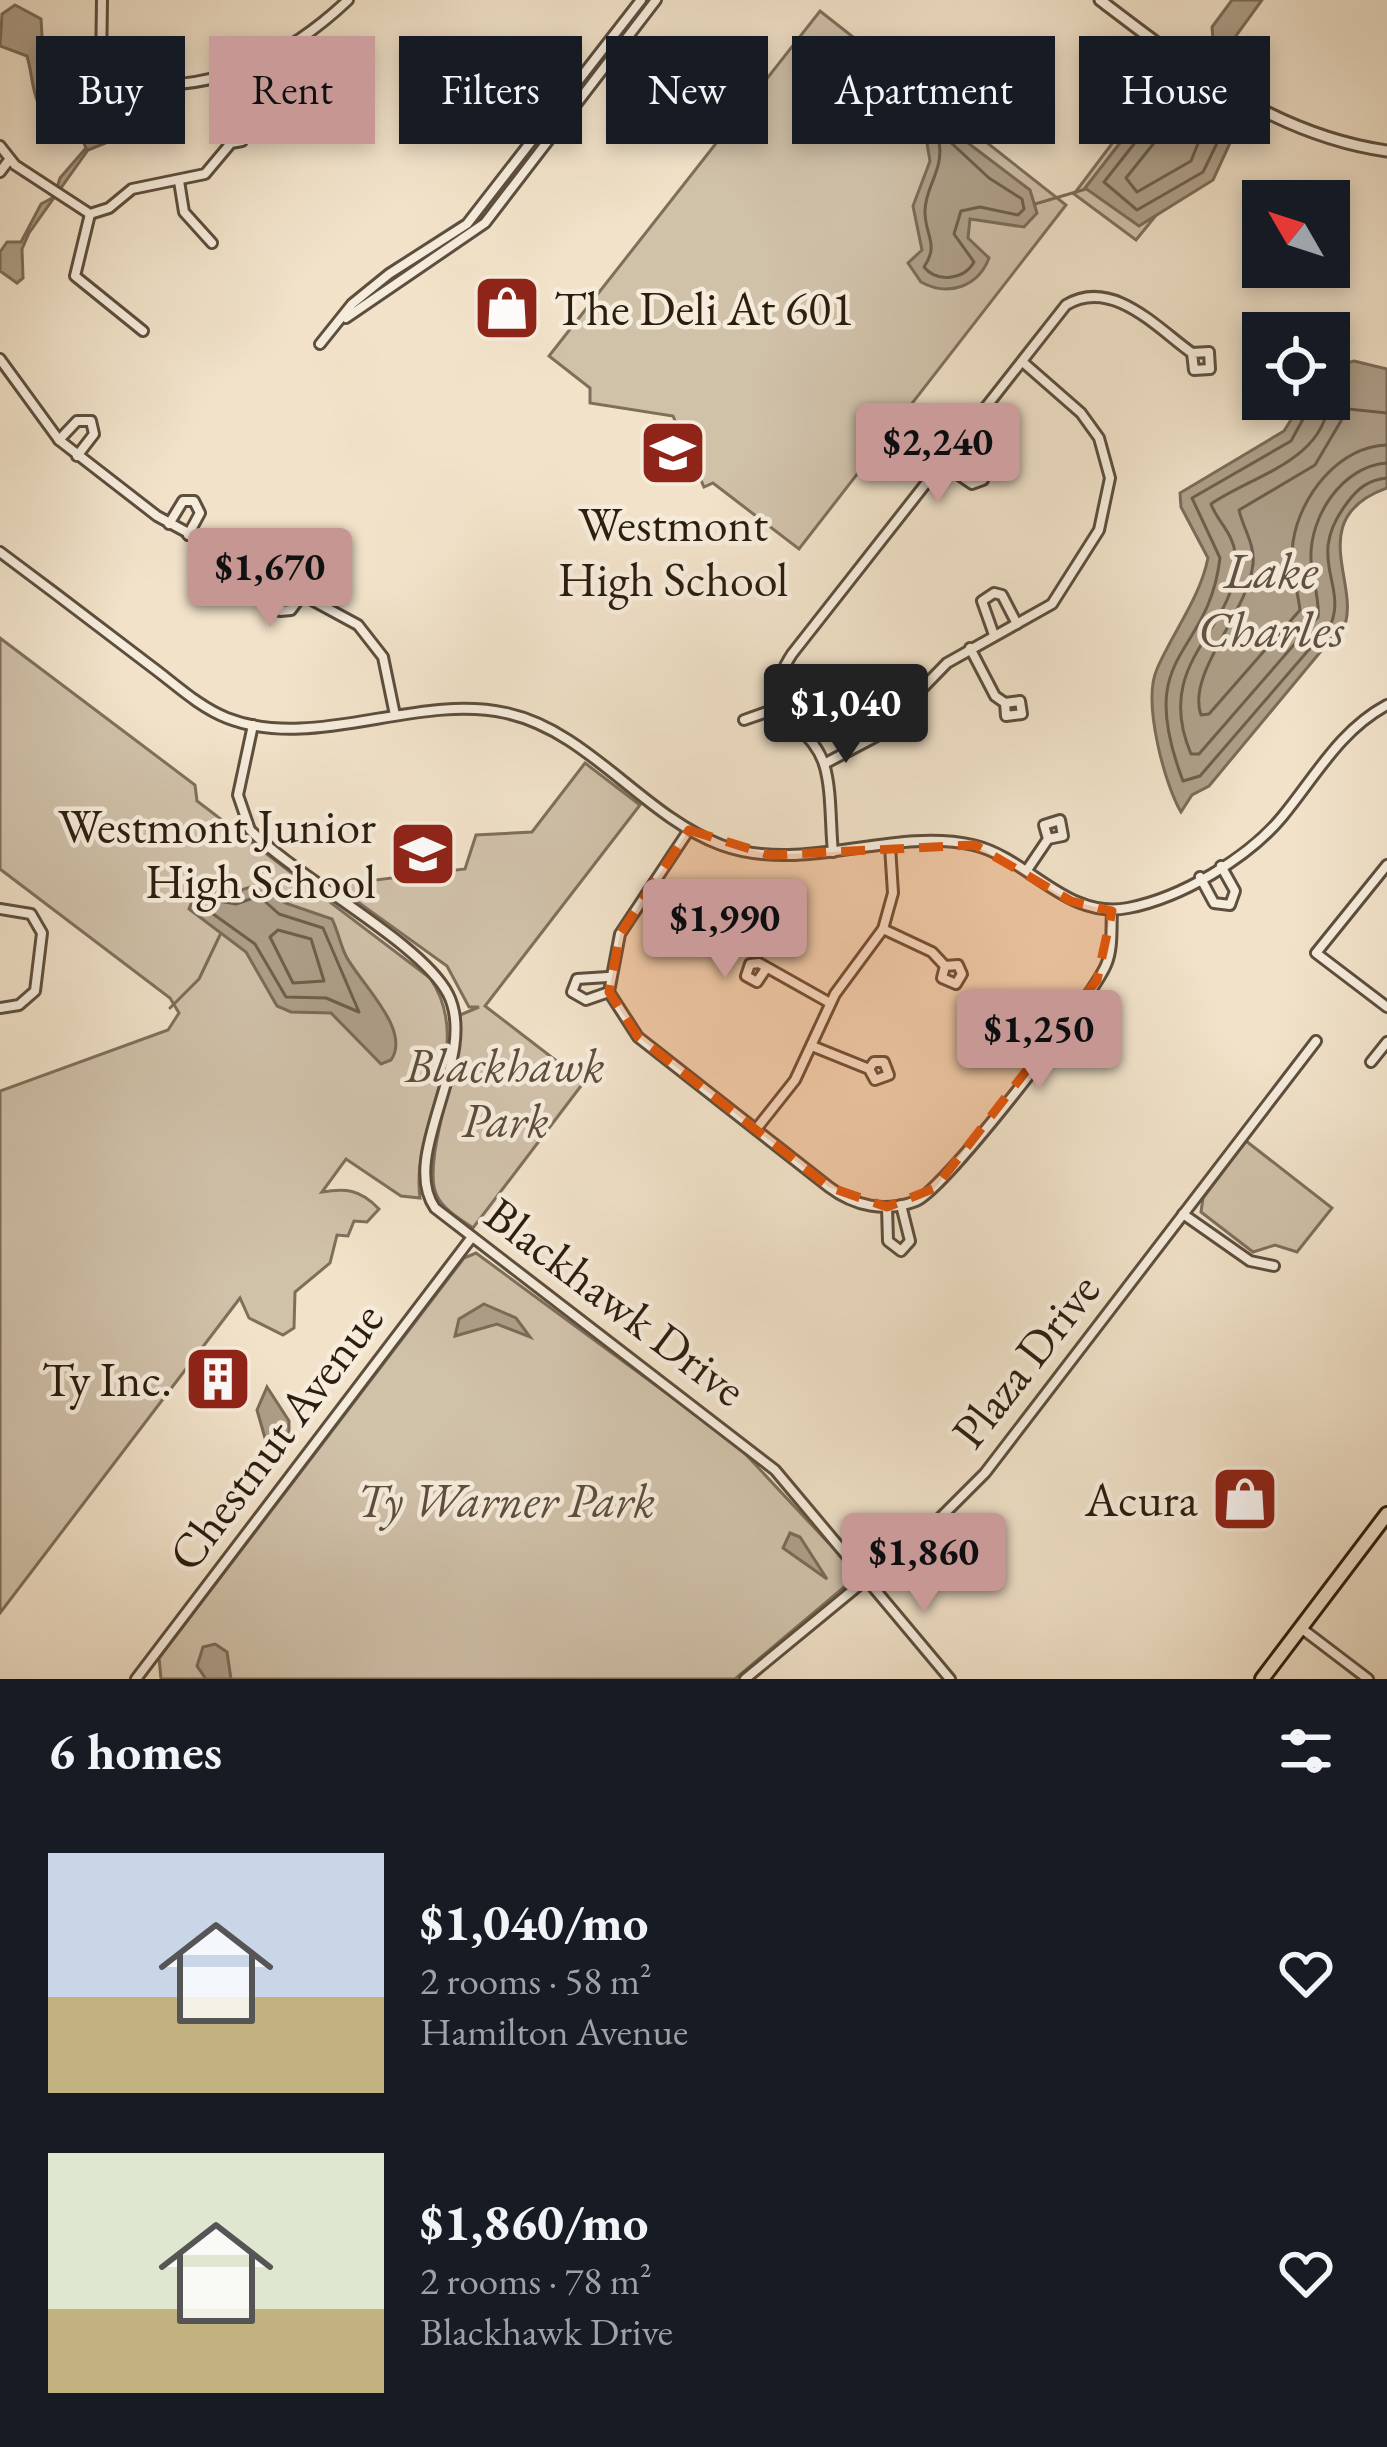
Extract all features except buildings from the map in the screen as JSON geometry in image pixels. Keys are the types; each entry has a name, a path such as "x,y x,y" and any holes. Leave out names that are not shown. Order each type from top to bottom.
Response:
{"main road":[{"path":"1262,1679 1387,1514"}],"street":[{"path":"102,0 101,71 112,82 158,85 229,76 297,41 348,0"},
{"path":"320,344 389,274 467,224 641,0"},
{"path":"340,322 485,223 656,0"},
{"path":"1100,0 1247,106 1318,136 1387,151"},
{"path":"0,146 9,160 90,214 109,208 132,189 211,170 230,144"},
{"path":"0,172 9,160"},
{"path":"179,181 184,212 212,243"},
{"path":"90,214 75,276 143,331"},
{"path":"833,852 824,764 781,707 778,688 787,662 943,464 981,406 1025,364 1053,316 1084,296 1120,301 1192,353"},
{"path":"0,359 59,440 77,456 169,524 358,626 376,644 387,669 394,715"},
{"path":"824,764 875,737 937,672 970,648 1052,604 1076,574 1103,521 1110,478 1105,451 1087,419 1025,364"},
{"path":"59,440 77,421 91,422 94,434 77,456"},
{"path":"943,464 972,484 983,480 983,466 954,448"},
{"path":"169,524 183,501 194,501 200,512 188,535"},
{"path":"0,552 205,706 253,725 486,710 532,721 689,830 758,854 974,845 1027,870 1071,901 1112,911 1148,903 1221,866 1266,834 1348,733 1387,705"},
{"path":"280,584 274,601 280,611 291,610 302,596"},
{"path":"994,635 982,601 994,592 1002,595 1017,624"},
{"path":"970,648 995,697 1005,703"},
{"path":"744,720 781,707"},
{"name":"Blackhawk Drive","path":"253,725 238,795 250,830 428,968 452,1004 455,1038 424,1187 435,1208 759,1456 950,1679"},
{"path":"689,830 620,934 608,977 609,992 638,1037 838,1194 887,1207 928,1194 950,1172 1097,980 1110,953 1112,911"},
{"path":"1027,870 1048,839"},
{"path":"758,1128 795,1079 830,1003 883,929 893,892 890,846"},
{"path":"1200,877 1214,903 1230,905 1235,891 1221,866"},
{"path":"1387,866 1316,953 1387,1007"},
{"path":"0,909 31,914 43,939 35,991 19,1005 0,1008"},
{"path":"883,929 932,952 945,966"},
{"path":"765,970 830,1003"},
{"path":"608,977 577,979 572,992 586,1000 609,992"},
{"name":"Plaza Drive","path":"745,1679 986,1473 1316,1041"},
{"path":"1371,1062 1387,1042"},
{"path":"812,1046 869,1070"},
{"path":"887,1207 887,1241 901,1251 910,1241 901,1205"},
{"path":"1183,1214 1250,1261 1274,1266"},
{"name":"Chestnut Avenue","path":"141,1677 472,1237"},
{"path":"1301,1628 1368,1679"}],"highlighted area":[{"path":"689,830 770,855 975,845 1071,901 1112,911 1097,980 935,1188 887,1207 829,1187 638,1037 609,992 620,934"}],"green space":[{"path":"820,11 852,36 800,36"},
{"path":"792,47 792,144 989,144 1066,205 799,549 713,483 704,487 673,416 590,403 590,388 549,356 716,144 768,144 768,77"},
{"path":"1112,144 1214,144 1136,240 1074,194"},
{"path":"0,638 195,785 197,801 430,978 443,1005 447,1032 424,1142 420,1198 401,1196 346,1159 322,1192 352,1192 379,1209 367,1222 354,1221 348,1236 337,1235 330,1263 295,1292 294,1328 283,1335 249,1318 240,1298 0,1613 0,1091 168,1030 179,1013 170,998 0,869"},
{"name":"Blackhawk Park","path":"585,763 640,805 485,1006 584,1082 473,1228 444,1206 433,1181 460,1015 479,1007 469,1007 447,966 348,895 351,883 465,869 476,835 532,832"},
{"path":"1246,1141 1332,1208 1297,1252 1275,1245 1253,1252 1201,1212 1203,1198"},
{"name":"Ty Warner Park","path":"476,1253 737,1445 850,1566 849,1583 735,1679 161,1679 159,1658 464,1258"}],"water":[{"path":"1232,0 1262,0 1236,36 1213,36 1212,27"},
{"path":"15,5 41,19 42,36 36,36 36,96 27,56 0,46 2,14"},
{"path":"84,144 103,144 88,150 29,233 22,249 23,278 17,283 0,271 0,252 7,242 21,242 41,204 54,197 60,178 86,148"},
{"path":"927,144 969,144 1030,190 1037,213 1024,227 970,219 968,238 989,258 978,276 951,289 921,282 908,263 922,250 913,206 930,161"},
{"path":"1119,144 1230,144 1213,180 1139,226 1085,188"},
{"name":"Lake Charles","path":"1350,362 1387,369 1387,488 1363,500 1348,515 1342,531 1346,621 1209,786 1192,795 1181,812 1162,764 1152,701 1157,669 1193,601 1208,558 1181,507 1180,493 1284,431 1291,420 1350,420"},
{"path":"260,884 285,903 332,919 346,956 390,1021 396,1048 391,1060 381,1064 331,1013 291,1012 277,1006 246,952 189,909 198,887 235,892"},
{"path":"484,1304 516,1318 530,1337 497,1324 455,1336 459,1319"},
{"path":"267,1387 289,1421 289,1436 276,1445 265,1438 257,1410"},
{"path":"790,1533 800,1537 827,1579 783,1548"},
{"path":"215,1644 227,1652 231,1679 206,1679 197,1666 203,1647"}],"waterway":[{"path":"1035,204 1086,189"},
{"path":"170,1008 199,979 220,935"}],"place":[{"name":"The Deli At 601","path":"507,308"},
{"name":"Westmont High School","path":"673,453"},
{"name":"Westmont Junior High School","path":"423,854"},
{"name":"Ty Inc.","path":"218,1379"},
{"name":"Acura","path":"1245,1499"}]}
